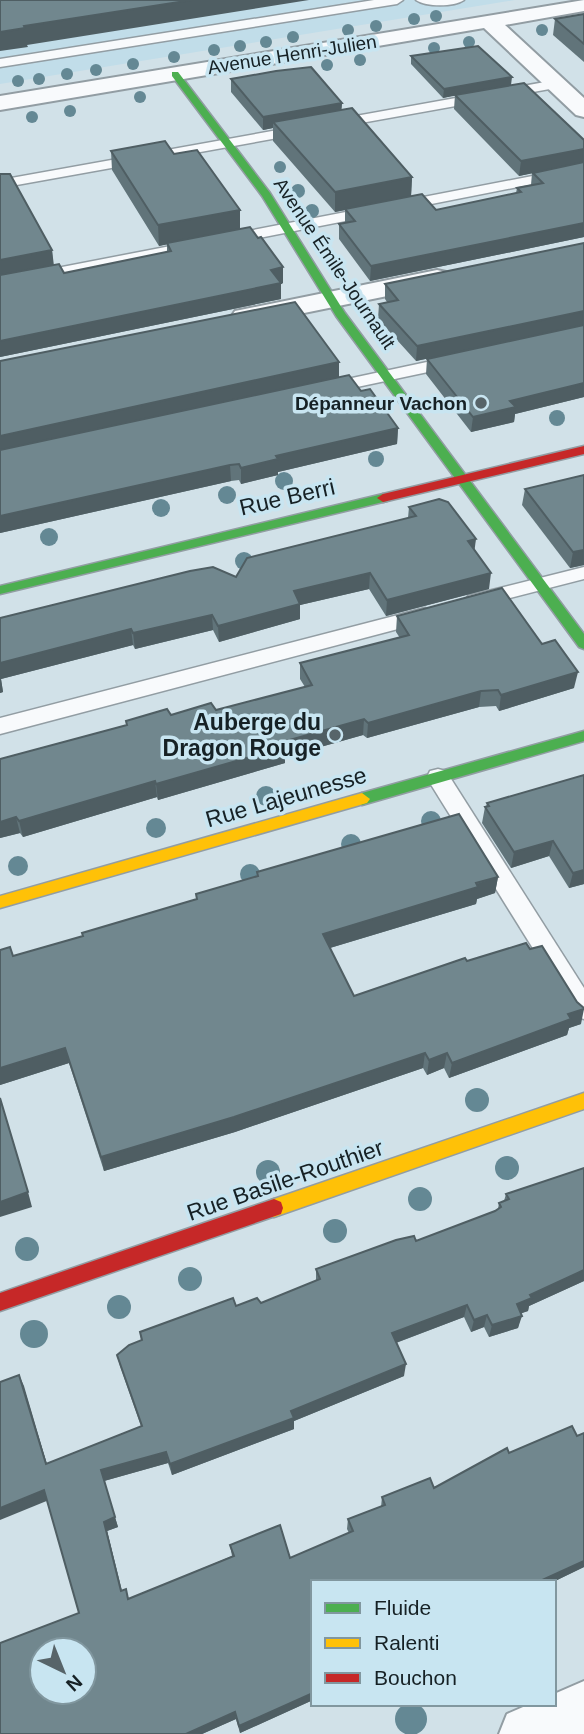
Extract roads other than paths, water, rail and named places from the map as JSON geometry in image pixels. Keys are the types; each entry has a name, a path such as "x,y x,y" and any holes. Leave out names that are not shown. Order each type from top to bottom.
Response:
{"street":[{"name":"Avenue Henri-Julien","path":"0,103 584,5"},
{"path":"489,21 584,110"},
{"name":"Avenue Émile-Journault","path":"175,74 227,143 286,229 330,300 584,644"},
{"path":"224,322 464,272"},
{"name":"Rue Berri","path":"0,590 584,450"},
{"name":"Rue Lajeunesse","path":"0,902 584,736"},
{"name":"Rue Basile-Routhier","path":"0,1302 584,1101"},
{"path":"527,1734 584,1709"}],"lane":[{"path":"0,63 397,0"},
{"path":"422,0 458,0"},
{"path":"0,184 556,84"},
{"path":"0,284 584,170"},
{"path":"311,391 469,358"},
{"path":"0,726 584,573"},
{"path":"438,777 584,1009"}],"place":[{"name":"Dépanneur Vachon","path":"481,403"},
{"name":"Auberge du Dragon Rouge","path":"335,735"}]}
